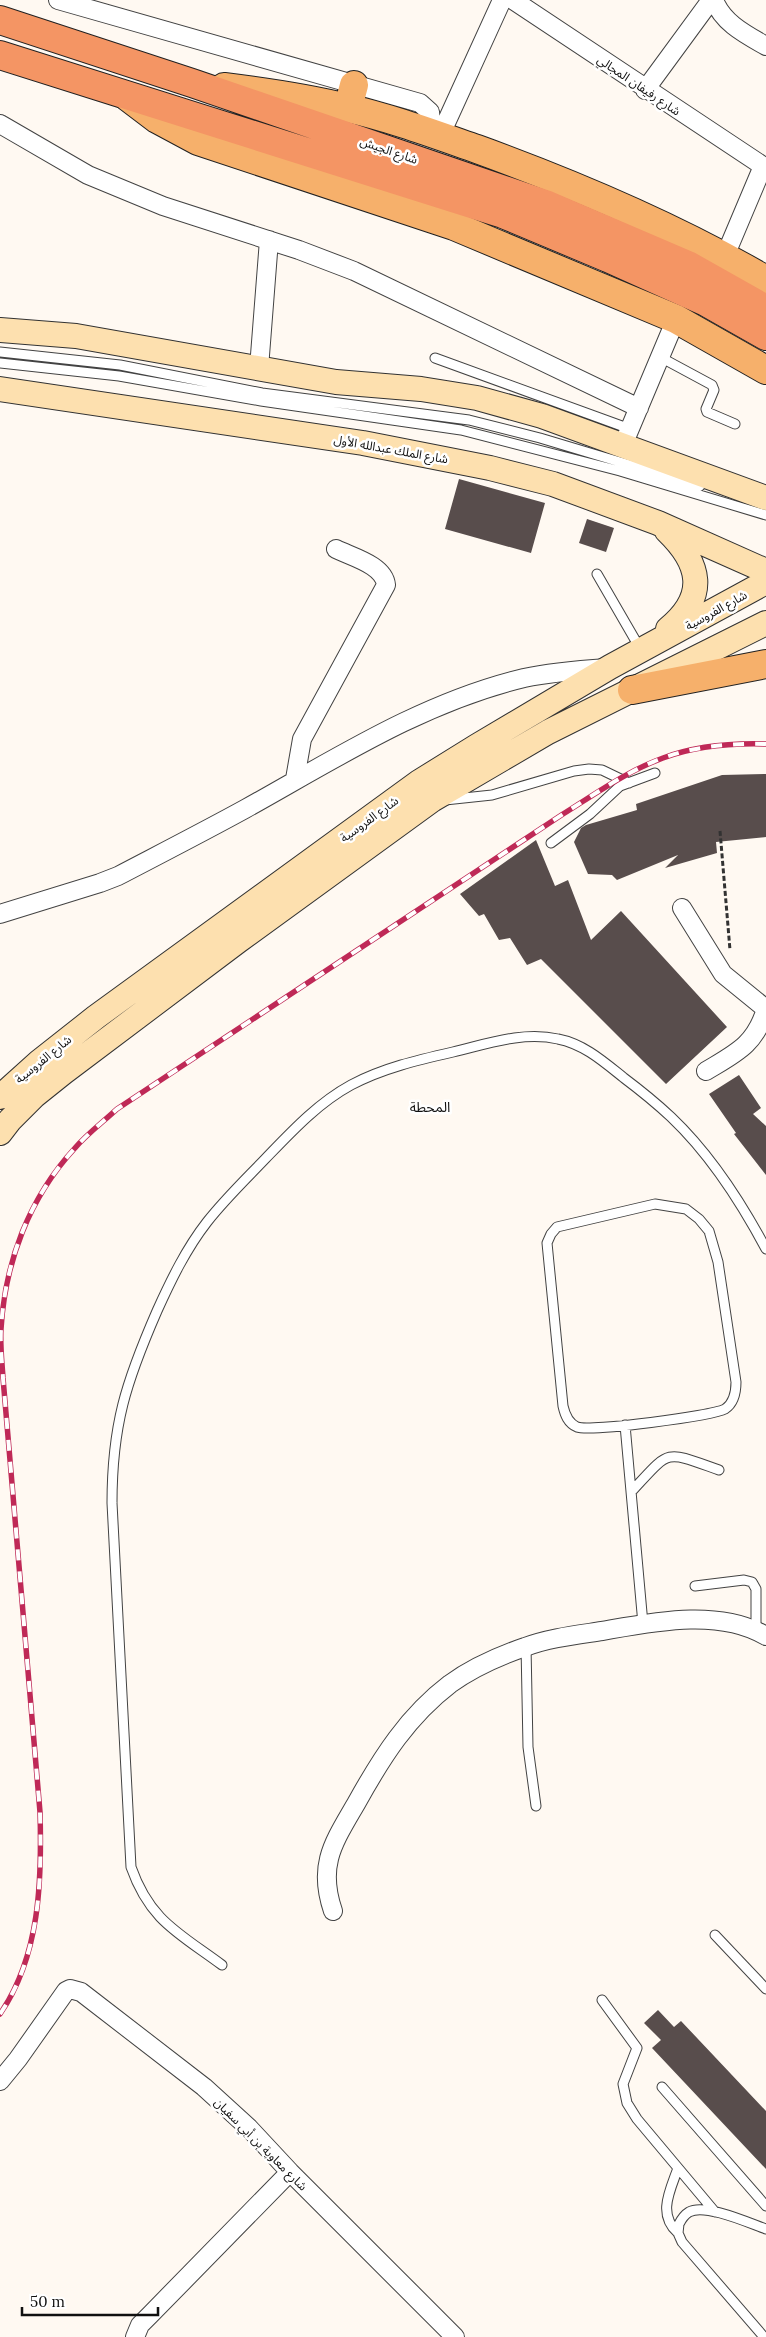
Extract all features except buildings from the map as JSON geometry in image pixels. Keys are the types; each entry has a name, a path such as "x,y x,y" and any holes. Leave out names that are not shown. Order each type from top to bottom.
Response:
{"highway":[{"name":"شارع الجيش","path":"0,20 358,139 548,205 688,265 766,309"},
{"name":"شارع الجيش","path":"0,55 503,214 706,302 766,336"}],"main road":[{"path":"192,83 269,93 351,96 436,135 581,188 725,256 766,280"},
{"path":"128,96 157,119 198,140 454,226 676,319 766,370"},
{"path":"0,330 76,336 336,382 421,389 476,398 627,437 766,498"},
{"name":"شارع الملك عبدالله الأول","path":"0,390 363,443 451,460 553,484 658,523 766,571"},
{"path":"641,651 676,622 690,604 695,593 694,568 688,555 682,546 658,523"},
{"name":"شارع الفروسية","path":"0,1097 39,1062 96,1017 419,782 610,667 766,582"},
{"name":"شارع الفروسية","path":"0,1133 34,1096 64,1072 238,941 432,800 548,732 766,623"},
{"path":"632,690 766,664"}],"street":[{"path":"58,0 351,96"},
{"path":"436,135 502,0"},
{"name":"شارع رفيفان المجالي","path":"512,0 764,167"},
{"path":"646,90 712,0 727,21 766,46"},
{"path":"0,124 88,175 163,206 354,270 639,408"},
{"path":"725,256 764,167"},
{"path":"259,368 269,240"},
{"path":"627,437 676,319"},
{"path":"295,780 302,739 386,585 385,579 378,570 336,549"},
{"path":"0,914 118,876 376,735 447,702 523,678 561,671 610,667"},
{"path":"682,908 715,963 733,983 766,1009 761,1026 745,1047 706,1071"},
{"path":"333,1911 326,1881 326,1866 331,1851 393,1741 424,1707 451,1683 500,1656 526,1646 552,1639 643,1624 700,1620 728,1623 761,1633"},
{"name":"شارع معاوية بن أبي سفيان","path":"0,2081 18,2059 62,1995 66,1991 76,1990 204,2087 249,2128 290,2172 455,2337"},
{"path":"135,2337 140,2325 290,2172"}],"lane":[{"path":"0,352 112,364 163,372 262,393 469,420 531,435 766,505"},
{"path":"660,357 712,385 714,390 706,408 707,412 735,424"},
{"path":"435,358 627,437"},
{"path":"0,363 118,376 261,401 461,430 620,471 766,515"},
{"path":"597,574 641,651"},
{"path":"432,800 492,795 574,771 589,769 602,770 629,782"},
{"path":"550,843 590,814 611,792 629,782 655,773"},
{"path":"222,1965 171,1928 153,1911 140,1890 131,1867 112,1503 112,1467 116,1432 124,1396 135,1362 186,1252 206,1223 296,1127 321,1105 349,1086 380,1072 412,1062 531,1036 560,1039 586,1049 670,1116 712,1162 745,1211 766,1249"},
{"path":"655,1204 686,1209 699,1218 710,1231 715,1246 736,1382 734,1398 730,1405 715,1412 625,1426 584,1429 576,1426 564,1414 547,1243 557,1227 567,1224 655,1204"},
{"path":"625,1426 643,1624"},
{"path":"631,1492 659,1462 670,1456 682,1457 719,1470"},
{"path":"695,1586 744,1580 752,1582 756,1589 761,1633"},
{"path":"526,1646 528,1747 536,1806"},
{"path":"715,1935 766,1989"},
{"path":"602,2000 637,2048 623,2084 628,2103 638,2119 715,2212"},
{"path":"662,2087 766,2206"},
{"path":"678,2168 668,2197 666,2213 672,2228 678,2233 688,2250 764,2337"},
{"path":"678,2233 678,2224 690,2212 698,2210 715,2212 766,2229"}],"path":[{"path":"720,831 733,983"}],"railway":[{"path":"0,2014 13,1991 31,1943 36,1917 40,1865 40,1812 3,1378 1,1329 3,1304 14,1255 32,1210 45,1188 59,1167 80,1143 117,1109 599,791 637,769 675,754 714,746 766,744"}],"district":[{"name":"المحطة","path":"430,1107"}]}
